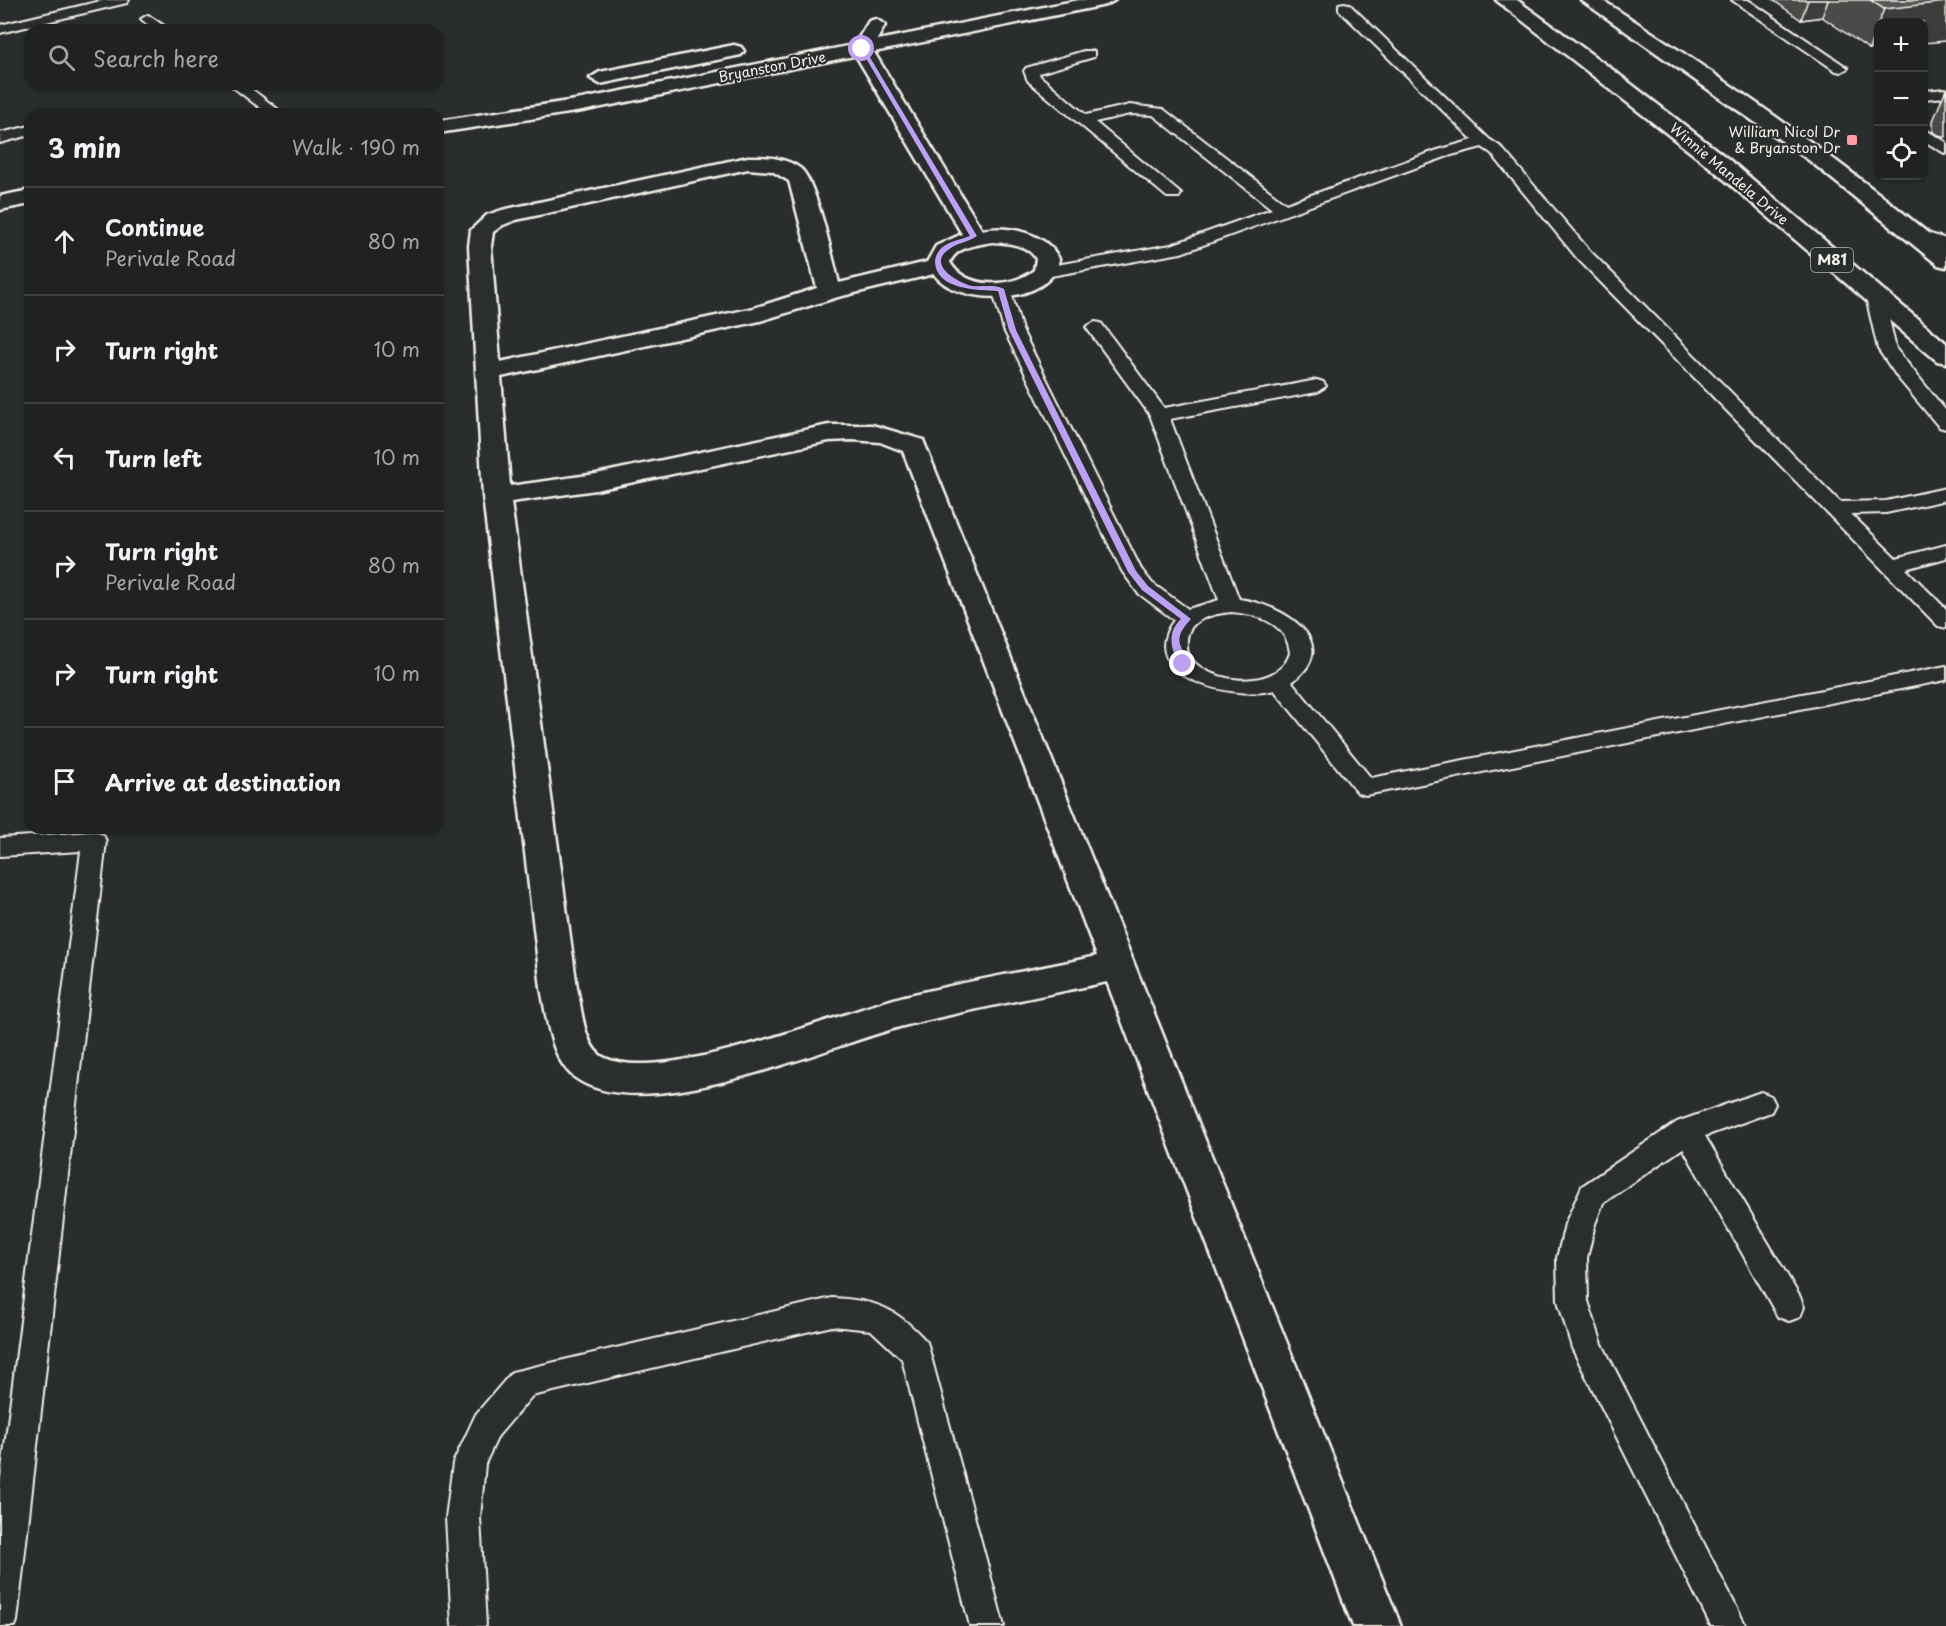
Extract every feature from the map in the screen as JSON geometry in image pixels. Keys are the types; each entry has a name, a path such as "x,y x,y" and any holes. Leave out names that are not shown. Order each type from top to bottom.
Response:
{"street":[{"name":"Bryanston Drive","path":"444,126 582,105 1106,0"},
{"name":"Winnie Mandela Drive","path":"1493,0 1513,5 1719,163 1946,356"},
{"path":"1590,0 1774,126 1918,235 1946,260"},
{"path":"1610,0 1645,36"},
{"path":"852,29 899,20"},
{"path":"876,25 862,49 974,236"},
{"name":"Bryanston Drive","path":"584,81 747,49"},
{"path":"444,109 503,97"},
{"path":"830,292 799,180 786,168 777,164 748,163 510,215 495,220 482,230 497,496 559,988 578,1056 592,1070 640,1079 672,1078 812,1042 864,1022 907,1010 1119,966"},
{"path":"0,203 24,198"},
{"path":"974,236 1009,236 1037,246 1045,254 1048,263 1045,272 1023,285 1001,289 970,288 943,274 938,266 939,256 946,248 974,236"},
{"path":"490,372 760,314 830,292 938,266"},
{"path":"497,496 596,482 829,433 864,430 897,438 914,446 1377,1626"}],"lane":[{"path":"0,29 122,0"},
{"path":"1739,0 1841,68"},
{"path":"1344,8 1484,142 1496,150 1583,254 1946,621"},
{"path":"148,19 155,24"},
{"path":"1089,54 1031,71 1033,78 1173,194"},
{"path":"244,90 269,108"},
{"path":"1928,95 1946,93"},
{"path":"1083,120 1130,109 1146,108 1158,112 1285,211"},
{"path":"0,138 24,132"},
{"path":"1928,137 1946,149"},
{"path":"1045,272 1159,253 1285,211 1413,163 1484,142"},
{"path":"1918,235 1946,244"},
{"path":"1001,289 1013,330 1132,572 1145,588 1187,619"},
{"path":"1875,297 1887,349 1904,374 1946,423"},
{"path":"1095,327 1159,415 1231,605"},
{"path":"1159,415 1317,386"},
{"path":"1834,508 1886,507 1946,494"},
{"path":"1892,566 1946,551"},
{"path":"1231,605 1269,612 1285,622 1296,633 1301,646 1300,660 1292,671 1278,681 1240,687 1218,684 1198,675 1183,664 1176,651 1175,637 1181,624 1187,619 1210,607 1231,605"},
{"path":"1278,681 1366,787 1946,673"},
{"path":"0,848 94,841 0,1622"},
{"path":"1729,1626 1588,1348 1573,1301 1572,1258 1580,1224 1592,1195 1687,1130 1761,1104"},
{"path":"1687,1130 1789,1306"},
{"path":"469,1626 463,1518 469,1463 487,1425 523,1383 832,1312 873,1314 896,1329 916,1352 987,1626"}],"building":[{"path":"1870,0 1946,0 1946,2 1884,9"}],"place":[{"name":"William Nicol Dr & Bryanston Dr","path":"1852,140"}],"route":[{"path":"862,49 974,236 946,248 939,256 938,266 943,274 970,288 1001,289 1013,330 1132,572 1145,588 1187,619 1181,624 1175,637 1176,651 1183,664"}]}
